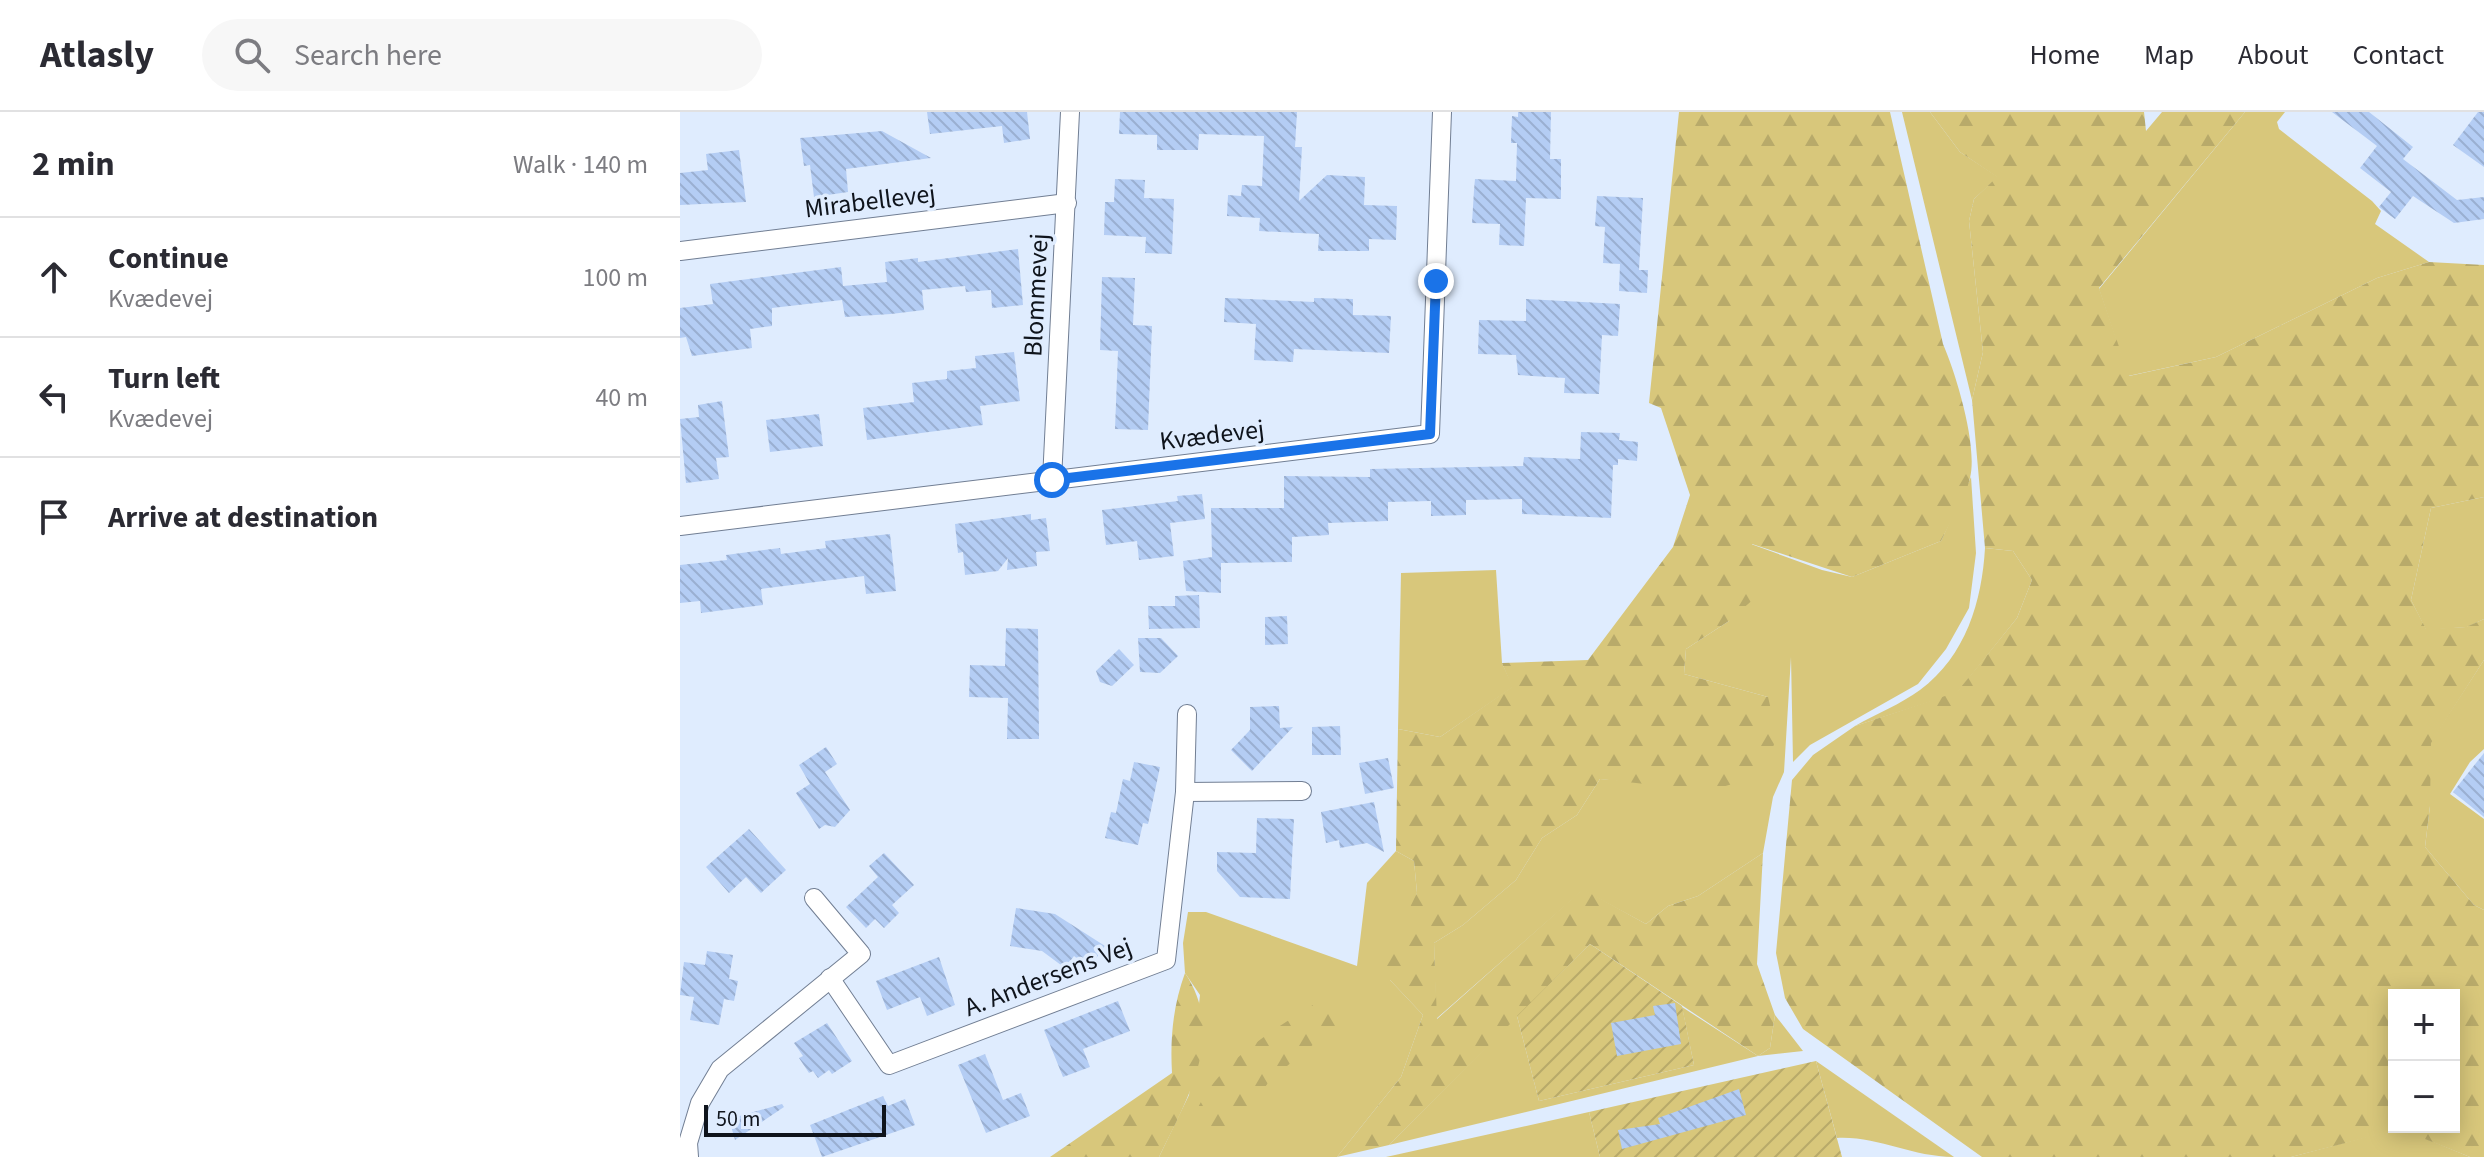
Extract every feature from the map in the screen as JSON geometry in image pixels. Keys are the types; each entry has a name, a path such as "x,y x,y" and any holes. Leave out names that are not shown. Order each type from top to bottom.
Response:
{"street":[{"name":"Blommevej","path":"1052,480 1070,112"},
{"name":"Kvædevej","path":"680,526 1430,434 1442,112"},
{"name":"Mirabellevej","path":"680,251 1067,203"},
{"name":"A. Andersens Vej","path":"830,978 889,1065 1166,960 1185,792 1187,714"},
{"path":"1185,792 1302,791"},
{"path":"689,1157 688,1143 700,1103 720,1069 861,954 814,898"}],"green space":[{"path":"1679,112 1890,112 1943,344 1968,429 1972,464 1968,486 1941,541 1852,577 1752,544 1757,596 1729,621 1686,649 1684,674 1768,697 1777,735 1764,775 1708,791 1600,779 1577,815 1542,838 1516,880 1463,925 1434,943 1437,1019 1583,889 1646,924 1668,906 1698,896 1763,853 1757,964 1775,1015 1770,1048 1758,1056 1590,944 1389,1145 1337,1157 1401,1077 1423,1015 1390,980 1377,975 1417,893 1414,861 1396,851 1398,729 1440,737 1512,687 1502,663 1588,660 1673,547 1690,495 1661,408 1649,403"},
{"path":"1902,112 1930,112 1960,152 1998,177 1974,199 1969,221 1983,352 1972,400"},
{"path":"1930,112 2144,112 2146,131 2162,112 2245,112 2099,288 2129,376 2216,357 2377,278 2429,262 2484,265 2484,497 2431,508 2411,600 2426,629 2466,627 2484,619 2484,660 2431,743 2430,806 2425,847 2474,905 2484,910 2484,1157 2470,1157 2410,1133 2460,1133 2460,989 2388,989 2388,1132 2291,1157 1982,1157 1803,1029 1785,998 1776,953 1792,780 1813,755 1855,726 1957,692 2017,618 2032,580 2013,551 1985,548 1972,400 1983,352 1969,221 1974,199 1997,177 1960,152"},
{"path":"2245,112 2285,112 2277,122 2279,129 2372,201 2381,211 2375,224 2429,262 2377,278 2216,357 2128,376 2099,289"},
{"path":"1971,477 1976,553 1969,608 1946,649 1918,684 1810,745 1793,762 1791,657 1784,772 1773,797 1763,853 1698,896 1668,906 1646,924 1583,890 1436,1019 1434,943 1463,925 1516,880 1542,838 1577,815 1600,779 1630,781 1768,697 1684,674 1686,649 1729,621 1751,544 1822,570 1852,577 1941,541"},
{"path":"2484,497 2484,619 2467,627 2426,630 2411,600 2431,508"},
{"path":"1985,548 2013,551 2032,580 2017,618 1957,693 1855,726 1920,690 1949,661 1969,626 1980,588"},
{"path":"1496,570 1502,663 1513,687 1440,737 1398,729 1401,573"},
{"path":"2484,660 2484,749 2470,762 2450,794 2484,819 2484,910 2474,905 2425,847 2430,806 2430,743"},
{"path":"1396,851 1414,861 1417,893 1390,980 1423,1015 1401,1077 1337,1157 1159,1157 1189,1095 1200,995 1185,973 1183,943 1188,912 1206,912 1357,966 1367,883"},
{"path":"1590,944 1682,1006 1694,1065 1539,1101 1517,1016"},
{"path":"1185,973 1197,996 1202,1019 1202,1042 1191,1089 1159,1157 1050,1157 1172,1073 1173,1022"},
{"path":"1335,991 1348,1016 1270,1080 1231,1136 1211,1142 1192,1121 1217,1079 1272,1031"},
{"path":"1682,1007 1758,1056 1389,1145 1517,1016 1539,1101 1694,1065"},
{"path":"1775,1015 1803,1051 1758,1056 1770,1048"},
{"path":"1816,1061 1954,1157 1923,1154 1867,1140 1837,1138"},
{"path":"1816,1061 1842,1157 1600,1157 1589,1112"},
{"path":"1589,1112 1600,1157 1386,1157"},
{"path":"2388,1131 2412,1133 2470,1157 2291,1157"}],"building":[{"path":"927,112 1027,112 1030,139 1004,143 1002,126 930,134"},
{"path":"1120,112 1297,112 1295,147 1302,147 1299,201 1327,175 1365,177 1364,205 1397,206 1396,240 1369,239 1369,251 1318,251 1319,234 1259,231 1260,218 1227,216 1228,195 1241,196 1242,185 1262,186 1264,136 1199,134 1198,150 1157,150 1157,135 1119,134"},
{"path":"1518,112 1551,112 1550,159 1561,159 1561,199 1526,198 1524,246 1499,245 1500,224 1472,223 1475,179 1516,181 1517,143 1511,143 1512,116 1518,117"},
{"path":"2332,112 2369,112 2413,147 2403,159 2457,200 2484,197 2484,219 2454,223 2413,196 2395,219 2379,207 2391,192 2360,168 2377,146"},
{"path":"2478,112 2484,112 2484,167 2453,145"},
{"path":"882,131 931,158 846,169 848,192 814,197 810,165 804,166 800,138"},
{"path":"739,150 746,202 680,205 680,173 708,170 706,154"},
{"path":"1115,179 1145,180 1144,198 1174,199 1172,254 1145,253 1146,237 1104,235 1105,202 1114,202"},
{"path":"1597,196 1643,198 1639,270 1648,270 1647,293 1619,291 1620,264 1603,263 1605,227 1595,226"},
{"path":"1018,249 1023,305 992,308 991,290 966,292 965,286 922,290 924,310 891,314 845,317 842,300 772,308 772,326 750,329 752,348 692,356 686,337 680,338 680,308 713,304 710,284 841,267 843,286 887,282 885,262 918,258 918,262"},
{"path":"1102,277 1135,278 1133,325 1152,326 1148,430 1115,429 1118,351 1100,350"},
{"path":"1225,298 1314,302 1314,298 1353,299 1353,315 1391,316 1389,353 1294,349 1293,362 1254,360 1256,324 1224,322"},
{"path":"1526,299 1620,304 1618,336 1602,335 1599,394 1564,393 1565,378 1518,375 1516,355 1478,354 1479,320 1526,321"},
{"path":"1014,352 1020,401 980,406 983,425 867,440 863,408 914,402 912,383 947,379 947,371 976,368 975,356"},
{"path":"722,401 729,457 716,458 719,479 686,483 680,419 699,417 698,405"},
{"path":"819,414 823,446 770,452 766,420"},
{"path":"1581,432 1620,433 1619,440 1638,442 1637,461 1618,459 1618,465 1613,465 1611,518 1522,514 1522,499 1466,500 1466,515 1431,516 1431,501 1388,502 1388,521 1328,523 1329,535 1292,537 1292,562 1221,563 1221,593 1186,591 1183,561 1212,557 1211,508 1284,508 1284,476 1370,477 1370,469 1523,466 1524,457 1580,459"},
{"path":"1202,494 1205,519 1170,523 1174,556 1139,560 1137,541 1106,545 1102,510 1178,501 1177,496"},
{"path":"1031,514 1031,520 1046,518 1050,551 1036,552 1037,566 1007,570 1008,558 998,571 965,575 963,552 958,553 955,524"},
{"path":"890,534 896,591 866,594 864,576 761,589 763,605 701,613 700,601 680,603 680,565 727,560 726,555 780,548 781,554 826,548 825,541"},
{"path":"1199,595 1200,628 1149,629 1148,606 1175,606 1175,596"},
{"path":"1287,616 1288,644 1265,645 1265,617"},
{"path":"1006,628 1038,629 1039,739 1007,739 1008,698 969,697 970,665 1005,666"},
{"path":"1138,638 1161,638 1178,656 1160,673 1140,672"},
{"path":"1119,649 1134,665 1112,686 1100,682 1096,671"},
{"path":"1279,706 1280,728 1293,727 1252,771 1231,750 1250,730 1250,707"},
{"path":"1340,726 1341,755 1312,755 1312,727"},
{"path":"826,747 837,764 825,772 850,810 835,827 825,825 819,829 796,793 810,784 799,765"},
{"path":"2484,753 2484,817 2453,792"},
{"path":"1388,758 1394,788 1365,794 1359,763"},
{"path":"1134,762 1160,767 1148,824 1143,823 1138,845 1105,838 1111,812 1116,813 1123,779 1130,781"},
{"path":"1374,802 1384,852 1367,843 1340,848 1339,840 1326,843 1321,812"},
{"path":"1257,818 1294,819 1290,899 1240,897 1217,871 1217,852 1256,853"},
{"path":"749,829 786,870 761,893 746,877 729,893 706,867"},
{"path":"884,853 914,885 892,905 899,913 884,928 875,919 866,928 846,907 878,877 869,866"},
{"path":"1016,908 1055,914 1105,946 1089,968 1074,956 1065,968 1042,951 1010,946"},
{"path":"707,951 733,955 729,979 738,981 734,1001 724,999 719,1025 690,1020 694,997 680,995 684,962 705,965"},
{"path":"939,957 955,1005 927,1016 920,997 887,1010 876,981"},
{"path":"1118,1001 1130,1031 1083,1049 1090,1067 1063,1077 1044,1030"},
{"path":"1675,1003 1681,1044 1617,1056 1611,1023 1655,1015 1653,1006"},
{"path":"827,1023 852,1061 832,1074 829,1070 818,1078 813,1071 809,1073 794,1043"},
{"path":"985,1054 1003,1100 1021,1093 1030,1116 986,1133 958,1065"},
{"path":"1739,1089 1746,1115 1622,1149 1618,1130 1660,1124 1658,1118"},
{"path":"883,1096 888,1106 905,1099 915,1125 822,1157 810,1125"},
{"path":"782,1104 784,1107 735,1140 729,1119"}],"route":[{"path":"1052,480 1430,434 1436,281"}]}
